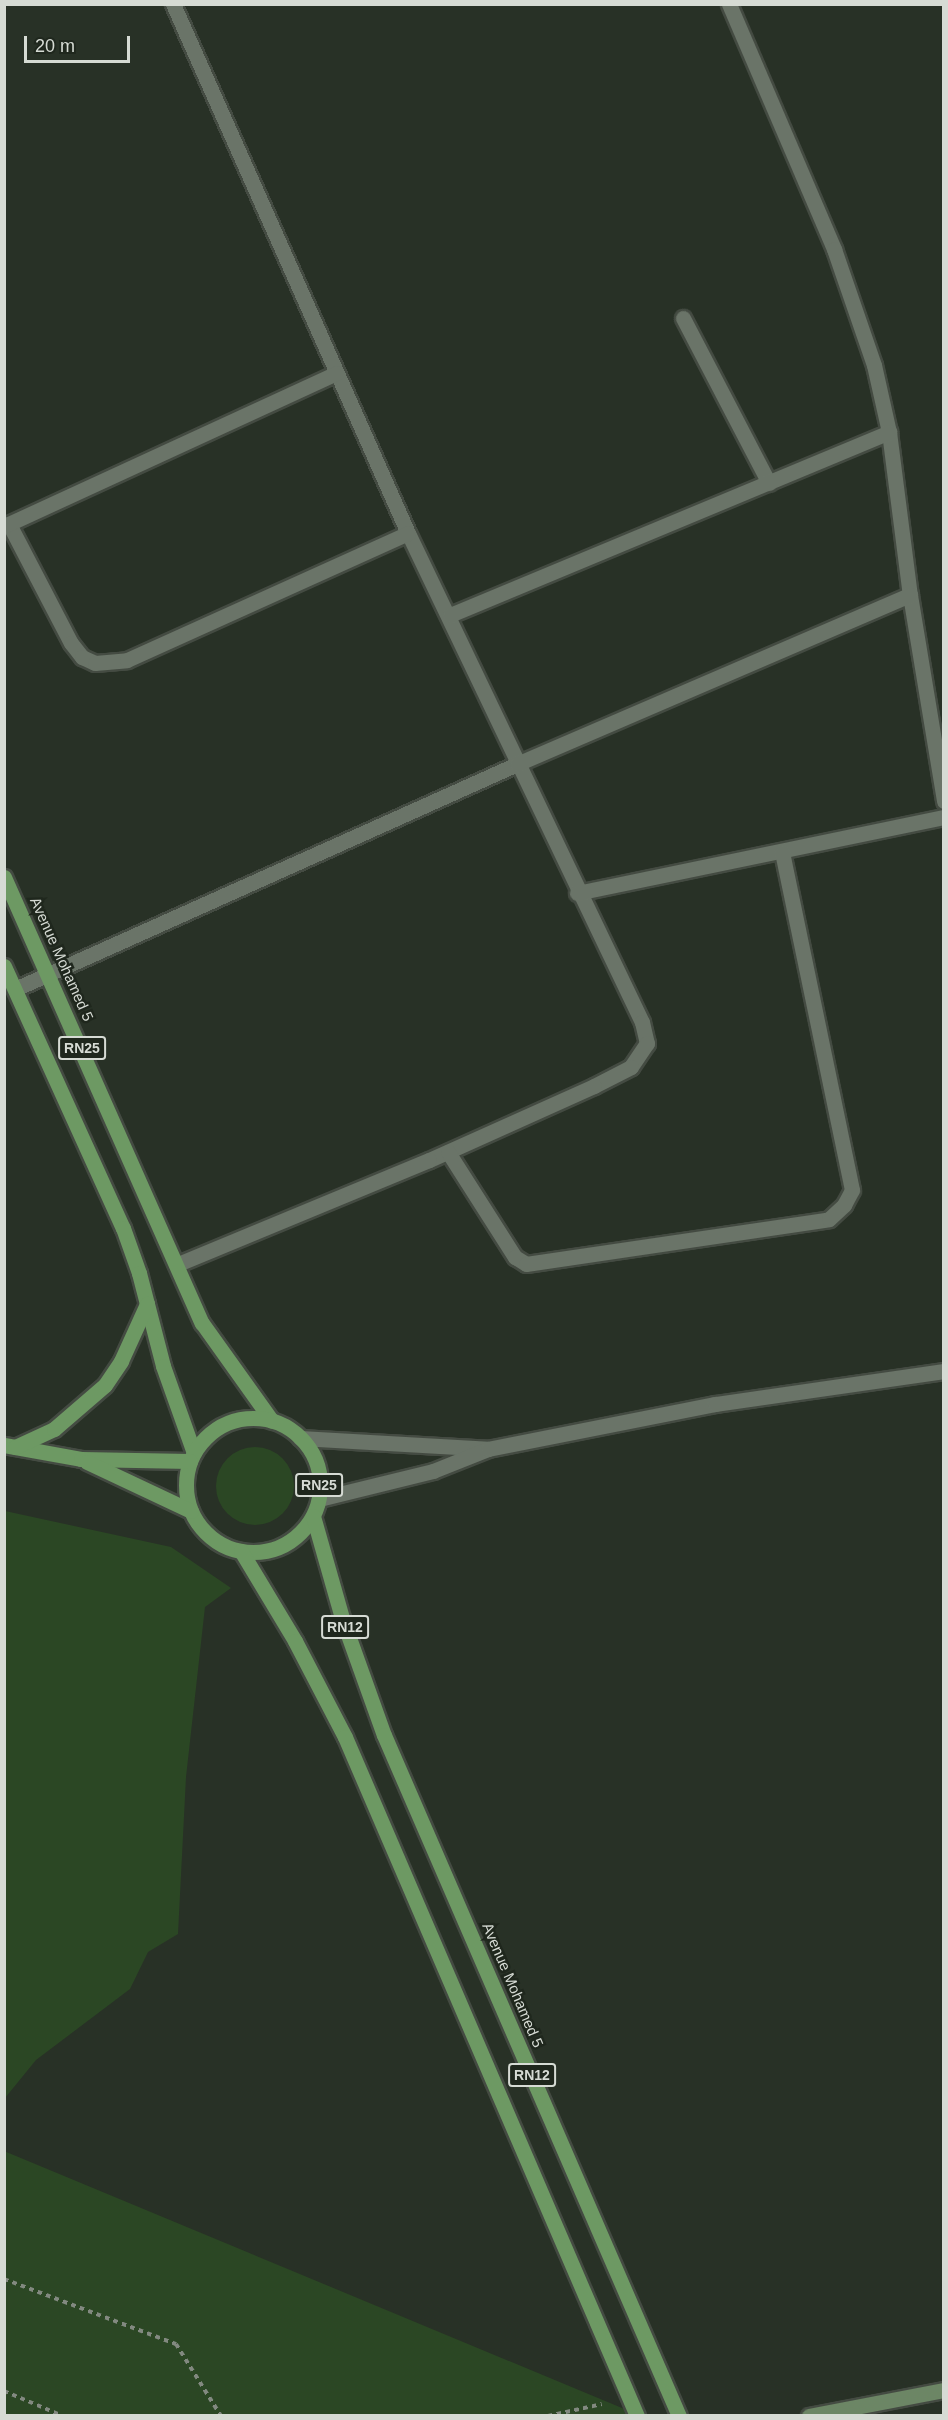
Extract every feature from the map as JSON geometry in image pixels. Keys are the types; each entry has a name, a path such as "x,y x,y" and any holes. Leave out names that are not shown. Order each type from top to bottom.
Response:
{"main road":[{"name":"Avenue Mohamed 5","path":"4,877 178,1264"},
{"name":"RN25","path":"4,966 123,1228 192,1457"},
{"name":"RN25","path":"178,1264 202,1323 272,1421 300,1438 313,1456 320,1477 319,1499 313,1516 290,1541 258,1552 241,1551 220,1544 202,1529 191,1511 186,1485 192,1457 208,1436 227,1423 250,1418 272,1421"},
{"path":"10,1446 54,1429 105,1385 121,1361 147,1304"},
{"name":"RN25","path":"10,1446 81,1460 192,1457"},
{"name":"RN25","path":"81,1460 191,1511"},
{"name":"Avenue Mohamed 5","path":"313,1516 342,1618 384,1735 679,2415"},
{"name":"RN12","path":"241,1551 295,1641 345,1737 637,2415"}],"street":[{"path":"173,4 408,533 450,615 577,893 646,1033 644,1053 631,1067 594,1086 448,1152 178,1264"},
{"path":"729,4 834,249 874,365 889,432 910,596 944,801"},
{"path":"683,318 769,483"},
{"path":"336,373 7,525 71,643 82,657 95,663 127,660 408,533"},
{"path":"450,615 889,432"},
{"path":"15,989 517,764 910,596"},
{"path":"577,893 944,817"},
{"path":"448,1152 515,1257 526,1264 829,1219 844,1205 852,1190 782,852"},
{"path":"319,1499 434,1471 488,1449 716,1404 944,1371"},
{"path":"300,1438 488,1449"},
{"path":"809,2415 944,2390"}],"path":[{"path":"4,2279 176,2344 221,2415"},
{"path":"4,2391 63,2415"},
{"path":"548,2415 602,2403"}],"green space":[{"path":"247,1447 263,1447 277,1453 288,1464 294,1478 294,1494 288,1508 277,1519 263,1525 247,1525 233,1519 222,1508 216,1494 216,1478 222,1464 233,1453"},
{"path":"5,1511 171,1547 231,1588 205,1607 186,1777 178,1934 148,1952 130,1989 36,2060 5,2098"},
{"path":"4,2151 634,2413 636,2415 5,2415"}]}
